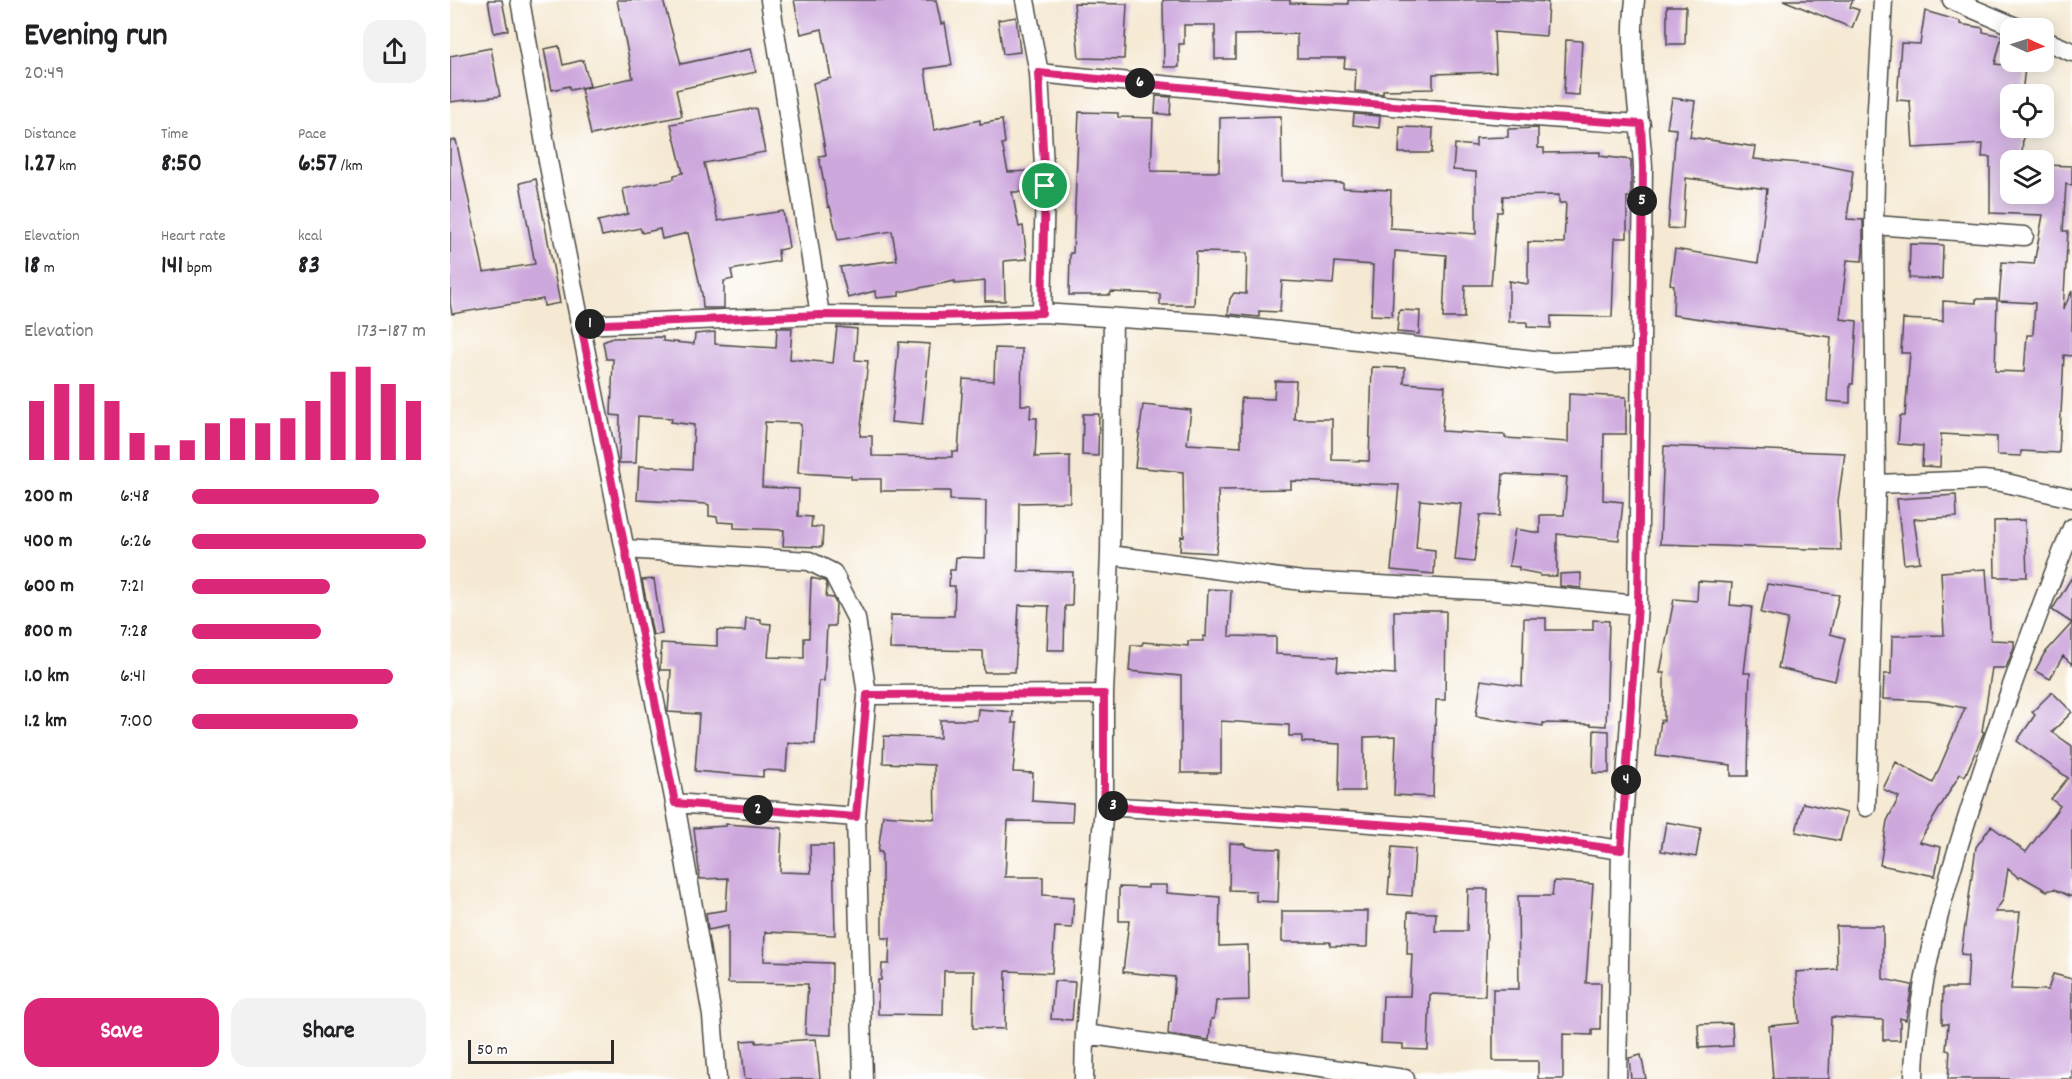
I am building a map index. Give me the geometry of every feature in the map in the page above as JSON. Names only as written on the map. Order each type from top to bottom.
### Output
[{"type":"street","points":[[520,0],[548,161],[675,803],[712,1016],[717,1079]]},
{"type":"street","points":[[771,0],[820,315]]},
{"type":"street","points":[[1025,0],[1039,73],[1045,186],[1042,313]]},
{"type":"street","points":[[1617,1079],[1621,850],[1638,605],[1643,167],[1641,124],[1632,47],[1635,0]]},
{"type":"street","points":[[1866,807],[1876,484],[1874,225],[1876,126],[1883,0]]},
{"type":"street","points":[[1952,0],[2000,20]]},
{"type":"street","points":[[2054,45],[2072,52]]},
{"type":"street","points":[[1039,73],[1446,111],[1641,124]]},
{"type":"street","points":[[1874,225],[2025,236]]},
{"type":"street","points":[[581,325],[820,315],[935,316],[1042,313],[1215,324],[1551,362],[1640,358]]},
{"type":"street","points":[[1084,1079],[1085,1034],[1104,806],[1104,694],[1110,555],[1113,318]]},
{"type":"street","points":[[1876,484],[1993,481],[2072,498]]},
{"type":"street","points":[[1914,1079],[1914,1047],[1920,1003],[1945,886],[1992,740],[2072,528]]},
{"type":"street","points":[[625,549],[809,561],[833,573],[856,618],[867,695],[856,817],[863,1079]]},
{"type":"street","points":[[1110,555],[1302,581],[1494,591],[1638,605]]},
{"type":"street","points":[[867,695],[1104,694]]},
{"type":"street","points":[[675,803],[856,817]]},
{"type":"street","points":[[1104,806],[1438,830],[1560,841],[1621,850]]},
{"type":"street","points":[[1085,1034],[1405,1079]]},
{"type":"building","points":[[488,0],[502,0],[508,30],[494,33]]},
{"type":"building","points":[[617,0],[663,0],[681,64],[751,49],[756,72],[676,90],[682,116],[591,135],[581,89],[633,78]]},
{"type":"building","points":[[794,0],[936,0],[941,24],[945,23],[952,65],[925,69],[934,130],[980,120],[980,124],[1002,120],[1005,143],[1002,144],[1008,172],[1029,171],[1030,192],[1012,192],[1019,227],[1023,226],[1027,259],[1004,261],[1005,301],[985,301],[985,281],[955,284],[955,281],[899,292],[899,296],[876,298],[875,291],[848,298],[840,267],[897,260],[892,231],[838,240],[830,206],[828,207],[819,156],[826,155],[813,83],[831,78],[822,29],[801,34]]},
{"type":"building","points":[[1163,0],[1290,0],[1290,3],[1348,4],[1348,0],[1548,2],[1546,36],[1494,32],[1496,72],[1433,74],[1433,89],[1383,90],[1383,94],[1355,91],[1356,69],[1344,68],[1345,58],[1297,58],[1297,34],[1235,35],[1235,59],[1215,59],[1215,25],[1184,25],[1184,44],[1179,44],[1179,67],[1164,67]]},
{"type":"building","points":[[1783,0],[1853,0],[1850,7],[1859,10],[1852,28]]},
{"type":"building","points":[[1074,3],[1127,4],[1124,59],[1079,58]]},
{"type":"building","points":[[1667,6],[1686,6],[1685,44],[1667,44]]},
{"type":"building","points":[[1925,11],[1960,21],[1960,24],[1983,28],[1983,32],[2000,36],[1995,64],[2000,64],[2000,72],[2024,72],[2023,84],[2000,84],[2000,138],[2023,138],[2022,150],[2000,150],[2000,204],[2054,204],[2054,165],[2072,166],[2072,186],[2066,184],[2063,231],[2068,231],[2063,310],[2072,291],[2072,356],[2064,355],[2059,453],[2021,451],[2021,456],[1997,455],[1997,437],[1941,434],[1940,467],[1922,466],[1923,446],[1898,444],[1900,416],[1905,416],[1910,353],[1901,353],[1903,319],[1943,321],[1943,301],[1976,303],[1976,299],[1997,299],[1995,371],[2024,372],[2027,335],[2033,335],[2035,303],[1999,301],[2002,262],[2034,264],[2043,215],[1990,213],[1990,157],[1982,157],[1983,144],[1913,148],[1910,101],[1897,100],[1901,43],[1920,44]]},
{"type":"building","points":[[1016,17],[1020,52],[1003,54],[998,20]]},
{"type":"building","points":[[1566,40],[1582,41],[1579,95],[1564,94]]},
{"type":"building","points":[[559,46],[563,65],[583,60],[590,86],[570,90],[569,86],[552,90],[544,49]]},
{"type":"building","points":[[491,48],[500,96],[450,102],[450,56]]},
{"type":"building","points":[[1156,96],[1171,97],[1170,115],[1155,113]]},
{"type":"building","points":[[1672,98],[1695,101],[1690,137],[1756,147],[1754,159],[1822,165],[1853,171],[1847,219],[1863,220],[1863,251],[1862,261],[1847,260],[1840,319],[1857,321],[1850,403],[1827,401],[1831,337],[1673,315],[1674,285],[1670,284],[1675,249],[1758,263],[1767,189],[1686,178],[1683,229],[1668,228],[1676,129],[1667,128]]},
{"type":"building","points":[[756,108],[765,152],[704,163],[718,221],[783,211],[789,248],[778,250],[779,261],[731,270],[733,279],[724,281],[724,308],[703,308],[688,233],[662,239],[660,229],[642,233],[640,228],[602,236],[598,221],[628,214],[623,189],[674,179],[674,175],[683,173],[671,124]]},
{"type":"building","points":[[1079,112],[1118,113],[1118,117],[1153,118],[1151,171],[1219,172],[1220,118],[1281,116],[1282,181],[1343,183],[1343,188],[1391,190],[1390,228],[1476,234],[1476,172],[1453,170],[1455,144],[1476,146],[1476,138],[1508,137],[1508,129],[1538,128],[1538,148],[1544,148],[1544,153],[1600,152],[1600,156],[1631,160],[1631,197],[1627,197],[1627,238],[1615,238],[1612,317],[1551,316],[1551,328],[1527,327],[1527,322],[1509,322],[1509,281],[1528,284],[1528,242],[1564,243],[1566,203],[1559,203],[1559,195],[1503,196],[1502,212],[1497,212],[1491,285],[1465,285],[1464,318],[1443,318],[1446,255],[1395,251],[1392,316],[1371,315],[1373,265],[1335,262],[1333,284],[1282,281],[1280,312],[1259,311],[1259,317],[1228,314],[1230,299],[1234,293],[1246,294],[1247,253],[1196,252],[1194,305],[1160,305],[1160,294],[1111,292],[1110,295],[1069,295]]},
{"type":"building","points":[[1354,114],[1380,116],[1379,128],[1353,125]]},
{"type":"building","points":[[1400,127],[1433,128],[1432,153],[1399,153]]},
{"type":"building","points":[[456,140],[484,272],[535,264],[520,183],[536,179],[560,303],[544,306],[543,299],[452,314],[450,302],[450,141]]},
{"type":"building","points":[[1910,244],[1943,245],[1942,279],[1909,278]]},
{"type":"building","points":[[1399,310],[1420,311],[1419,334],[1397,332]]},
{"type":"building","points":[[837,327],[857,329],[855,360],[868,361],[860,436],[872,436],[872,456],[952,457],[952,451],[958,452],[963,379],[994,381],[995,348],[1022,349],[1021,405],[1031,405],[1030,418],[1037,418],[1035,457],[1070,456],[1070,502],[1019,503],[1018,571],[1073,572],[1072,606],[1065,606],[1064,650],[1047,650],[1049,606],[1019,605],[1015,672],[984,672],[983,651],[890,649],[891,615],[954,616],[955,586],[949,586],[950,570],[955,570],[956,557],[985,558],[986,501],[950,500],[950,491],[881,491],[881,479],[851,479],[851,476],[798,473],[801,425],[798,423],[765,422],[762,487],[799,489],[798,516],[812,517],[811,527],[823,527],[822,547],[783,546],[784,530],[734,528],[734,523],[718,522],[717,517],[709,516],[709,505],[707,504],[637,500],[639,466],[692,469],[694,425],[671,422],[672,418],[638,416],[636,463],[619,463],[620,416],[611,415],[613,359],[606,359],[603,342],[612,338],[663,337],[663,341],[694,344],[695,334],[715,332],[715,344],[776,348],[777,328],[792,328],[790,359],[833,363]]},
{"type":"building","points":[[899,342],[930,344],[922,425],[891,422]]},
{"type":"building","points":[[1372,367],[1405,368],[1404,383],[1445,386],[1442,431],[1568,442],[1569,394],[1626,397],[1626,434],[1604,434],[1603,500],[1623,502],[1619,540],[1557,534],[1557,576],[1540,576],[1540,574],[1519,570],[1519,567],[1509,566],[1515,529],[1540,533],[1540,515],[1564,515],[1567,477],[1503,474],[1500,516],[1480,515],[1474,562],[1455,560],[1461,504],[1420,500],[1416,548],[1435,550],[1434,574],[1391,570],[1399,485],[1291,481],[1291,489],[1218,490],[1219,532],[1216,553],[1180,551],[1181,536],[1184,537],[1183,472],[1135,467],[1143,405],[1191,410],[1187,444],[1241,447],[1241,398],[1274,399],[1275,381],[1296,381],[1294,419],[1332,419],[1332,460],[1369,461]]},
{"type":"building","points":[[1083,414],[1099,414],[1098,456],[1082,455]]},
{"type":"building","points":[[1664,446],[1845,453],[1838,501],[1841,550],[1660,544]]},
{"type":"building","points":[[1956,495],[1957,517],[1914,519],[1920,562],[1904,564],[1897,499]]},
{"type":"building","points":[[2025,520],[2027,577],[1995,577],[1994,521]]},
{"type":"building","points":[[1986,569],[1991,640],[2014,641],[2014,647],[2006,668],[1992,668],[1982,731],[1984,732],[1965,776],[1960,774],[1919,842],[1941,847],[1935,876],[1880,865],[1887,821],[1899,797],[1883,789],[1896,762],[1933,783],[1965,708],[1928,701],[1883,699],[1884,674],[1891,674],[1892,636],[1944,635],[1941,572]]},
{"type":"building","points":[[1581,573],[1581,588],[1560,586],[1560,574]]},
{"type":"building","points":[[2072,577],[2072,623],[2052,610]]},
{"type":"building","points":[[811,578],[825,581],[826,597],[833,598],[836,603],[835,626],[827,626],[824,681],[819,681],[815,744],[788,743],[786,771],[763,770],[763,777],[695,771],[699,714],[668,712],[671,670],[660,670],[661,643],[717,646],[717,630],[745,631],[746,618],[761,619],[761,623],[771,624],[768,657],[804,658],[804,638],[809,638]]},
{"type":"building","points":[[654,579],[662,634],[653,635],[642,580]]},
{"type":"building","points":[[1698,581],[1732,583],[1730,605],[1752,607],[1744,673],[1750,673],[1748,776],[1731,776],[1731,765],[1656,756],[1661,720],[1664,721],[1664,673],[1660,673],[1674,599],[1697,601]]},
{"type":"building","points":[[1767,584],[1839,595],[1830,634],[1845,638],[1835,681],[1778,668],[1788,619],[1761,613]]},
{"type":"building","points":[[1208,589],[1231,590],[1229,636],[1276,637],[1276,654],[1338,657],[1337,671],[1395,674],[1394,611],[1446,611],[1445,700],[1436,700],[1433,797],[1394,795],[1396,736],[1364,737],[1364,791],[1339,791],[1340,744],[1302,742],[1302,736],[1289,736],[1289,725],[1221,721],[1221,773],[1181,773],[1181,676],[1129,671],[1131,645],[1142,645],[1143,642],[1188,646],[1188,641],[1203,641],[1203,636],[1206,637]]},
{"type":"building","points":[[1524,618],[1546,618],[1546,630],[1593,630],[1593,620],[1609,621],[1606,726],[1543,723],[1543,726],[1476,716],[1481,680],[1522,686]]},
{"type":"building","points":[[2072,623],[2072,664],[2063,656],[2050,679],[2035,671],[2044,654]]},
{"type":"building","points":[[2052,692],[2072,712],[2052,732],[2072,746],[2072,897],[2054,889],[2047,891],[2021,876],[2019,878],[2008,869],[2003,900],[1995,912],[2020,912],[2011,989],[2048,990],[2053,974],[2072,979],[2072,1079],[1948,1079],[1950,1051],[1946,1050],[1948,1024],[1942,1024],[1943,988],[1967,988],[1969,955],[1961,954],[1976,847],[1991,826],[2026,852],[2060,806],[2051,799],[2068,778],[2017,741],[2035,715],[2032,712]]},
{"type":"building","points":[[978,709],[1013,712],[1012,723],[1017,723],[1013,772],[1033,773],[1032,801],[1073,804],[1072,822],[1008,821],[1005,877],[1043,877],[1043,895],[1074,897],[1072,928],[1055,927],[1052,973],[1006,971],[1005,1029],[973,1028],[974,971],[944,971],[943,1015],[878,1014],[878,980],[881,980],[882,964],[889,964],[890,938],[882,938],[882,852],[878,852],[883,815],[935,819],[934,765],[883,763],[884,736],[940,738],[940,720],[977,720]]},
{"type":"building","points":[[1594,730],[1609,731],[1609,773],[1593,773]]},
{"type":"building","points":[[1803,803],[1847,813],[1840,841],[1796,832]]},
{"type":"building","points":[[1666,822],[1701,828],[1696,857],[1661,851]]},
{"type":"building","points":[[726,824],[782,828],[780,872],[811,873],[810,845],[833,845],[835,935],[765,932],[764,961],[832,963],[831,1035],[805,1034],[808,984],[728,983],[728,926],[708,930],[706,913],[726,910],[728,878],[700,879],[694,828],[726,826]]},
{"type":"building","points":[[1230,843],[1245,844],[1253,848],[1280,849],[1278,902],[1256,901],[1256,891],[1229,890]]},
{"type":"building","points":[[1392,847],[1415,849],[1412,896],[1388,894]]},
{"type":"building","points":[[1554,881],[1593,884],[1586,983],[1601,983],[1600,1029],[1592,1029],[1592,1035],[1563,1034],[1563,1079],[1538,1079],[1538,1061],[1493,1061],[1493,989],[1519,989],[1518,896],[1552,896]]},
{"type":"building","points":[[1148,885],[1167,885],[1167,893],[1220,897],[1219,946],[1248,945],[1249,1000],[1216,1001],[1209,1040],[1168,1034],[1175,977],[1123,972],[1129,921],[1119,921],[1119,887],[1148,888]]},
{"type":"building","points":[[1468,889],[1488,889],[1485,996],[1430,994],[1428,1050],[1403,1049],[1403,1044],[1381,1043],[1383,996],[1410,996],[1412,954],[1407,954],[1408,912],[1436,913],[1435,931],[1467,931]]},
{"type":"building","points":[[1282,911],[1368,911],[1367,947],[1330,946],[1330,942],[1282,942]]},
{"type":"building","points":[[1836,926],[1883,926],[1883,979],[1912,985],[1906,1020],[1900,1018],[1900,1040],[1883,1040],[1883,1020],[1831,1017],[1829,1079],[1773,1079],[1769,1026],[1799,1023],[1796,972],[1837,969]]},
{"type":"building","points":[[1054,981],[1075,982],[1072,1020],[1051,1019]]},
{"type":"building","points":[[1732,1023],[1733,1046],[1699,1048],[1698,1024]]},
{"type":"building","points":[[816,1039],[820,1079],[745,1079],[741,1041],[756,1040],[756,1043]]},
{"type":"building","points":[[1641,1055],[1646,1079],[1631,1079],[1629,1058]]},
{"type":"route","points":[[1039,73],[1469,113],[1641,124],[1643,167],[1638,605],[1621,850],[1560,841],[1415,828],[1104,806],[1104,694],[867,695],[856,817],[675,803],[581,325],[820,315],[935,316],[1042,313],[1045,186],[1039,73]]}]
